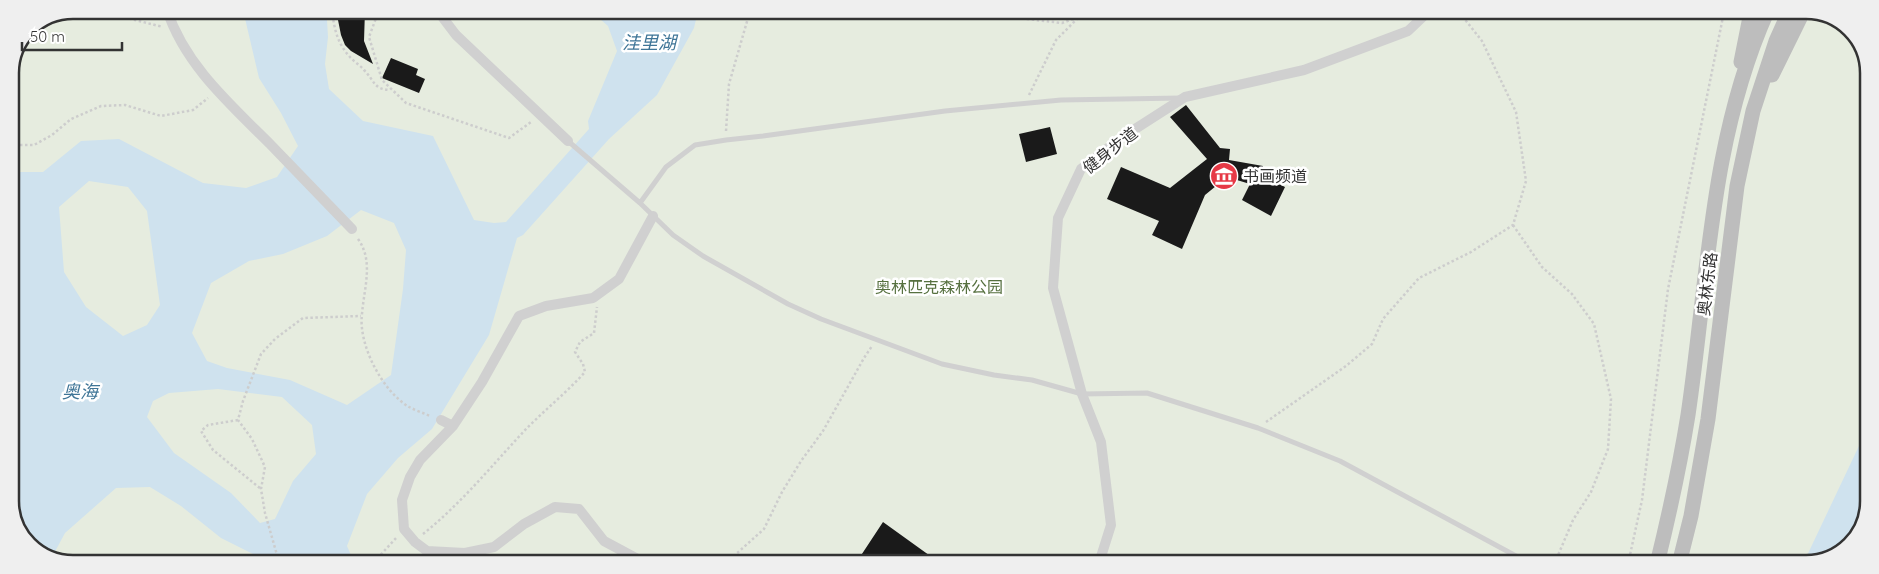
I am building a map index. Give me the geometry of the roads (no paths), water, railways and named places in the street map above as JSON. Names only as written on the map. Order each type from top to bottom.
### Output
[{"type":"main road","points":[[1734,108],[1750,19]]},
{"type":"main road","name":"奥林东路","points":[[1659,555],[1670,512],[1688,416],[1717,180],[1734,108],[1764,19]]},
{"type":"main road","name":"奥林东路","points":[[1681,555],[1691,516],[1708,420],[1737,186],[1753,111],[1785,19]]},
{"type":"main road","points":[[1753,111],[1800,19]]},
{"type":"street","points":[[170,19],[185,50],[217,90],[352,229]]},
{"type":"street","points":[[444,19],[456,35],[568,141]]},
{"type":"street","name":"健身步道","points":[[1102,555],[1111,525],[1101,442],[1082,394],[1053,288],[1058,218],[1081,168],[1121,138],[1185,97],[1304,70],[1408,31],[1421,19]]},
{"type":"street","points":[[631,555],[604,541],[579,509],[555,507],[524,524],[494,547],[465,553],[427,551],[414,541],[404,529],[402,500],[410,478],[420,460],[452,426],[482,382],[520,316],[546,306],[593,298],[619,279],[653,216]]},
{"type":"street","points":[[441,420],[452,426]]},
{"type":"lane","points":[[640,204],[666,167],[695,146],[726,140],[945,111],[1061,100],[1185,97]]},
{"type":"lane","points":[[568,141],[640,204],[673,236],[788,304],[820,319],[942,364],[994,375],[1032,380],[1082,394],[1147,393],[1258,428],[1340,461],[1514,555]]},
{"type":"water","name":"奥海","points":[[245,19],[326,19],[328,37],[325,64],[329,89],[363,121],[433,136],[474,220],[494,223],[506,222],[589,129],[588,121],[617,51],[608,26],[600,19],[696,19],[694,28],[657,95],[609,139],[523,235],[517,238],[489,335],[432,429],[398,458],[367,494],[347,546],[351,555],[255,555],[221,538],[181,506],[150,487],[116,488],[65,533],[55,552],[49,550],[37,542],[28,531],[23,522],[19,505],[19,172],[43,172],[81,141],[119,139],[203,183],[246,188],[277,177],[298,146],[281,113],[259,78]],"holes":[[[89,181],[128,187],[147,211],[160,305],[147,325],[123,336],[86,307],[64,272],[59,207]],[[361,210],[394,223],[406,250],[403,289],[391,375],[347,405],[290,380],[227,368],[207,361],[192,333],[211,283],[249,261],[283,254],[327,236]],[[218,389],[282,397],[312,425],[316,454],[293,481],[275,519],[260,523],[231,493],[174,453],[147,417],[153,401],[169,393]]]},
{"type":"water","points":[[1860,444],[1860,509],[1856,522],[1845,540],[1824,552],[1807,555]]},
{"type":"place","name":"书画频道","points":[[1224,176]]},
{"type":"water label","name":"洼里湖","points":[[649,43]]},
{"type":"park label","name":"奥林匹克森林公园","points":[[939,287]]}]
